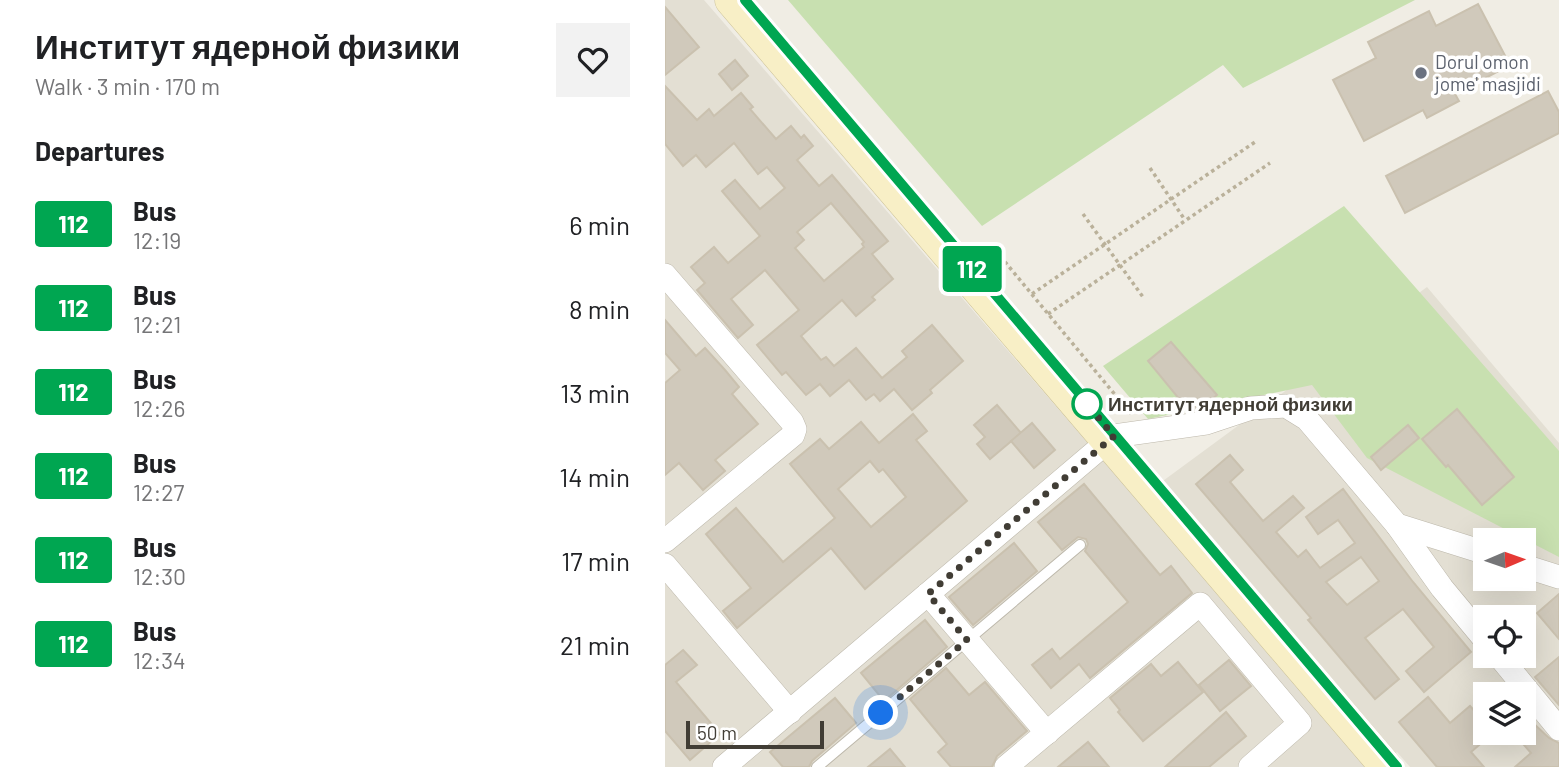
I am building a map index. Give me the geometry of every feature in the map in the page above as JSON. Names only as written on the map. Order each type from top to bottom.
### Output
[{"type":"main road","points":[[731,0],[1280,636],[1397,767]]},
{"type":"main road","points":[[745,0],[1111,439]]},
{"type":"main road","points":[[1280,636],[1386,767]]},
{"type":"street","points":[[665,275],[792,422],[795,429],[793,435],[665,541]]},
{"type":"street","points":[[736,763],[790,712],[1111,439],[1206,423],[1251,408],[1286,406],[1307,419],[1397,525],[1442,588],[1473,625]]},
{"type":"street","points":[[1397,525],[1473,549]]},
{"type":"street","points":[[665,565],[790,712]]},
{"type":"street","points":[[1537,570],[1559,577]]},
{"type":"street","points":[[928,594],[1047,733]]},
{"type":"street","points":[[1006,767],[1200,604],[1300,723],[1250,767]]},
{"type":"street","points":[[1249,661],[1280,636]]},
{"type":"street","points":[[1509,668],[1559,729]]},
{"type":"lane","points":[[817,767],[1080,545]]},
{"type":"path","points":[[1032,294],[1255,142]]},
{"type":"path","points":[[1048,314],[1270,163]]},
{"type":"path","points":[[1150,168],[1185,220]]},
{"type":"path","points":[[1083,214],[1143,297]]},
{"type":"path","points":[[996,251],[1146,431]]},
{"type":"shaded area","points":[[665,0],[704,0],[1137,500],[1427,287],[1559,443],[1559,767],[1410,767],[1397,752],[1381,767],[665,767]]},
{"type":"green space","points":[[788,0],[1415,0],[1243,88],[1223,65],[982,226]]},
{"type":"green space","points":[[1344,206],[1559,451],[1559,557],[1537,546],[1537,528],[1503,528],[1367,458],[1312,385],[1148,419],[1103,366]]},
{"type":"building","name":"Dorul omon jome' masjidi","points":[[1478,4],[1510,65],[1455,94],[1459,101],[1427,118],[1423,110],[1364,141],[1333,80],[1376,58],[1368,42],[1429,11],[1436,26]]},
{"type":"building","points":[[665,7],[699,47],[665,75]]},
{"type":"building","points":[[735,60],[748,76],[732,90],[719,74]]},
{"type":"building","points":[[665,86],[697,120],[709,109],[714,116],[741,93],[753,107],[750,109],[776,139],[791,126],[801,138],[804,135],[813,146],[797,160],[819,186],[832,175],[888,241],[872,254],[893,279],[872,297],[875,300],[856,316],[842,300],[801,336],[821,360],[826,357],[834,366],[856,348],[882,378],[907,357],[902,351],[932,325],[963,361],[912,410],[894,389],[880,401],[874,394],[866,400],[849,380],[830,396],[820,384],[806,395],[786,372],[782,375],[757,345],[799,310],[765,270],[731,299],[753,325],[738,338],[697,290],[705,283],[691,267],[714,247],[728,263],[760,236],[722,191],[735,180],[760,209],[785,188],[767,167],[758,174],[734,143],[706,167],[696,155],[683,166],[665,144]],"holes":[[[831,203],[864,242],[864,247],[824,281],[795,248],[804,240],[797,232]]]},
{"type":"building","points":[[1548,91],[1559,112],[1559,133],[1405,213],[1386,176]]},
{"type":"building","points":[[665,320],[696,356],[705,348],[725,370],[739,387],[732,394],[758,424],[715,460],[725,471],[703,490],[679,463],[665,475],[665,383],[680,370],[665,353]]},
{"type":"building","points":[[1171,342],[1217,395],[1199,410],[1189,411],[1148,361]]},
{"type":"building","points":[[997,405],[1021,433],[990,459],[977,444],[985,437],[974,425]]},
{"type":"building","points":[[1457,409],[1514,477],[1482,505],[1422,439]]},
{"type":"building","points":[[913,414],[927,431],[916,440],[967,501],[865,589],[831,548],[737,628],[723,611],[751,588],[706,534],[736,508],[783,562],[835,518],[790,464],[820,439],[829,449],[861,422],[879,443]],"holes":[[[870,461],[879,472],[883,469],[906,497],[871,527],[838,489]]]},
{"type":"building","points":[[1032,423],[1055,450],[1034,468],[1011,441]]},
{"type":"building","points":[[1408,425],[1419,438],[1381,470],[1371,457]]},
{"type":"building","points":[[1230,455],[1243,470],[1230,482],[1263,521],[1293,496],[1304,508],[1276,532],[1298,557],[1306,550],[1320,568],[1355,543],[1338,520],[1318,534],[1306,517],[1343,489],[1413,582],[1471,652],[1424,692],[1406,671],[1434,647],[1403,609],[1365,638],[1399,679],[1375,699],[1308,620],[1311,618],[1196,484]],"holes":[[[1361,557],[1379,581],[1347,605],[1326,582]]]},
{"type":"building","points":[[1084,484],[1160,575],[1171,566],[1192,593],[1090,678],[1079,664],[1051,688],[1032,665],[1052,649],[1060,659],[1128,602],[1085,551],[1088,544],[1086,539],[1078,537],[1062,550],[1038,522]]},
{"type":"building","points":[[1014,543],[1037,571],[973,625],[949,597]]},
{"type":"building","points":[[1559,594],[1559,639],[1537,613]]},
{"type":"building","points":[[925,620],[947,647],[884,701],[861,673]]},
{"type":"building","points":[[683,650],[697,665],[676,682],[720,734],[690,760],[665,731],[665,665]]},
{"type":"building","points":[[1559,657],[1559,705],[1535,677]]},
{"type":"building","points":[[1229,660],[1251,686],[1220,711],[1199,685]]},
{"type":"building","points":[[1178,662],[1203,692],[1143,741],[1118,712],[1120,710],[1110,698],[1151,664],[1161,676]]},
{"type":"building","points":[[946,668],[969,695],[985,682],[1027,731],[997,756],[992,767],[951,767],[938,752],[947,744],[910,699]]},
{"type":"building","points":[[1428,697],[1450,723],[1470,706],[1473,709],[1473,745],[1479,745],[1471,752],[1484,767],[1437,767],[1399,722]]},
{"type":"building","points":[[835,698],[856,723],[812,761],[809,767],[783,767],[770,752]]},
{"type":"building","points":[[1226,712],[1246,736],[1209,767],[1165,767]]},
{"type":"building","points":[[1536,726],[1559,743],[1559,767],[1515,767],[1531,753],[1524,745],[1536,745]]},
{"type":"building","points":[[1088,742],[1109,767],[1058,767]]},
{"type":"building","points":[[890,749],[905,767],[868,767]]},
{"type":"bus line","name":"112","points":[[745,0],[1397,767]]},
{"type":"place","name":"Dorul omon jome' masjidi","points":[[1421,73]]},
{"type":"place","name":"Институт ядерной физики","points":[[1087,404]]},
{"type":"route","points":[[881,713],[967,640],[928,594],[1114,436],[1085,402],[1087,404]]}]
